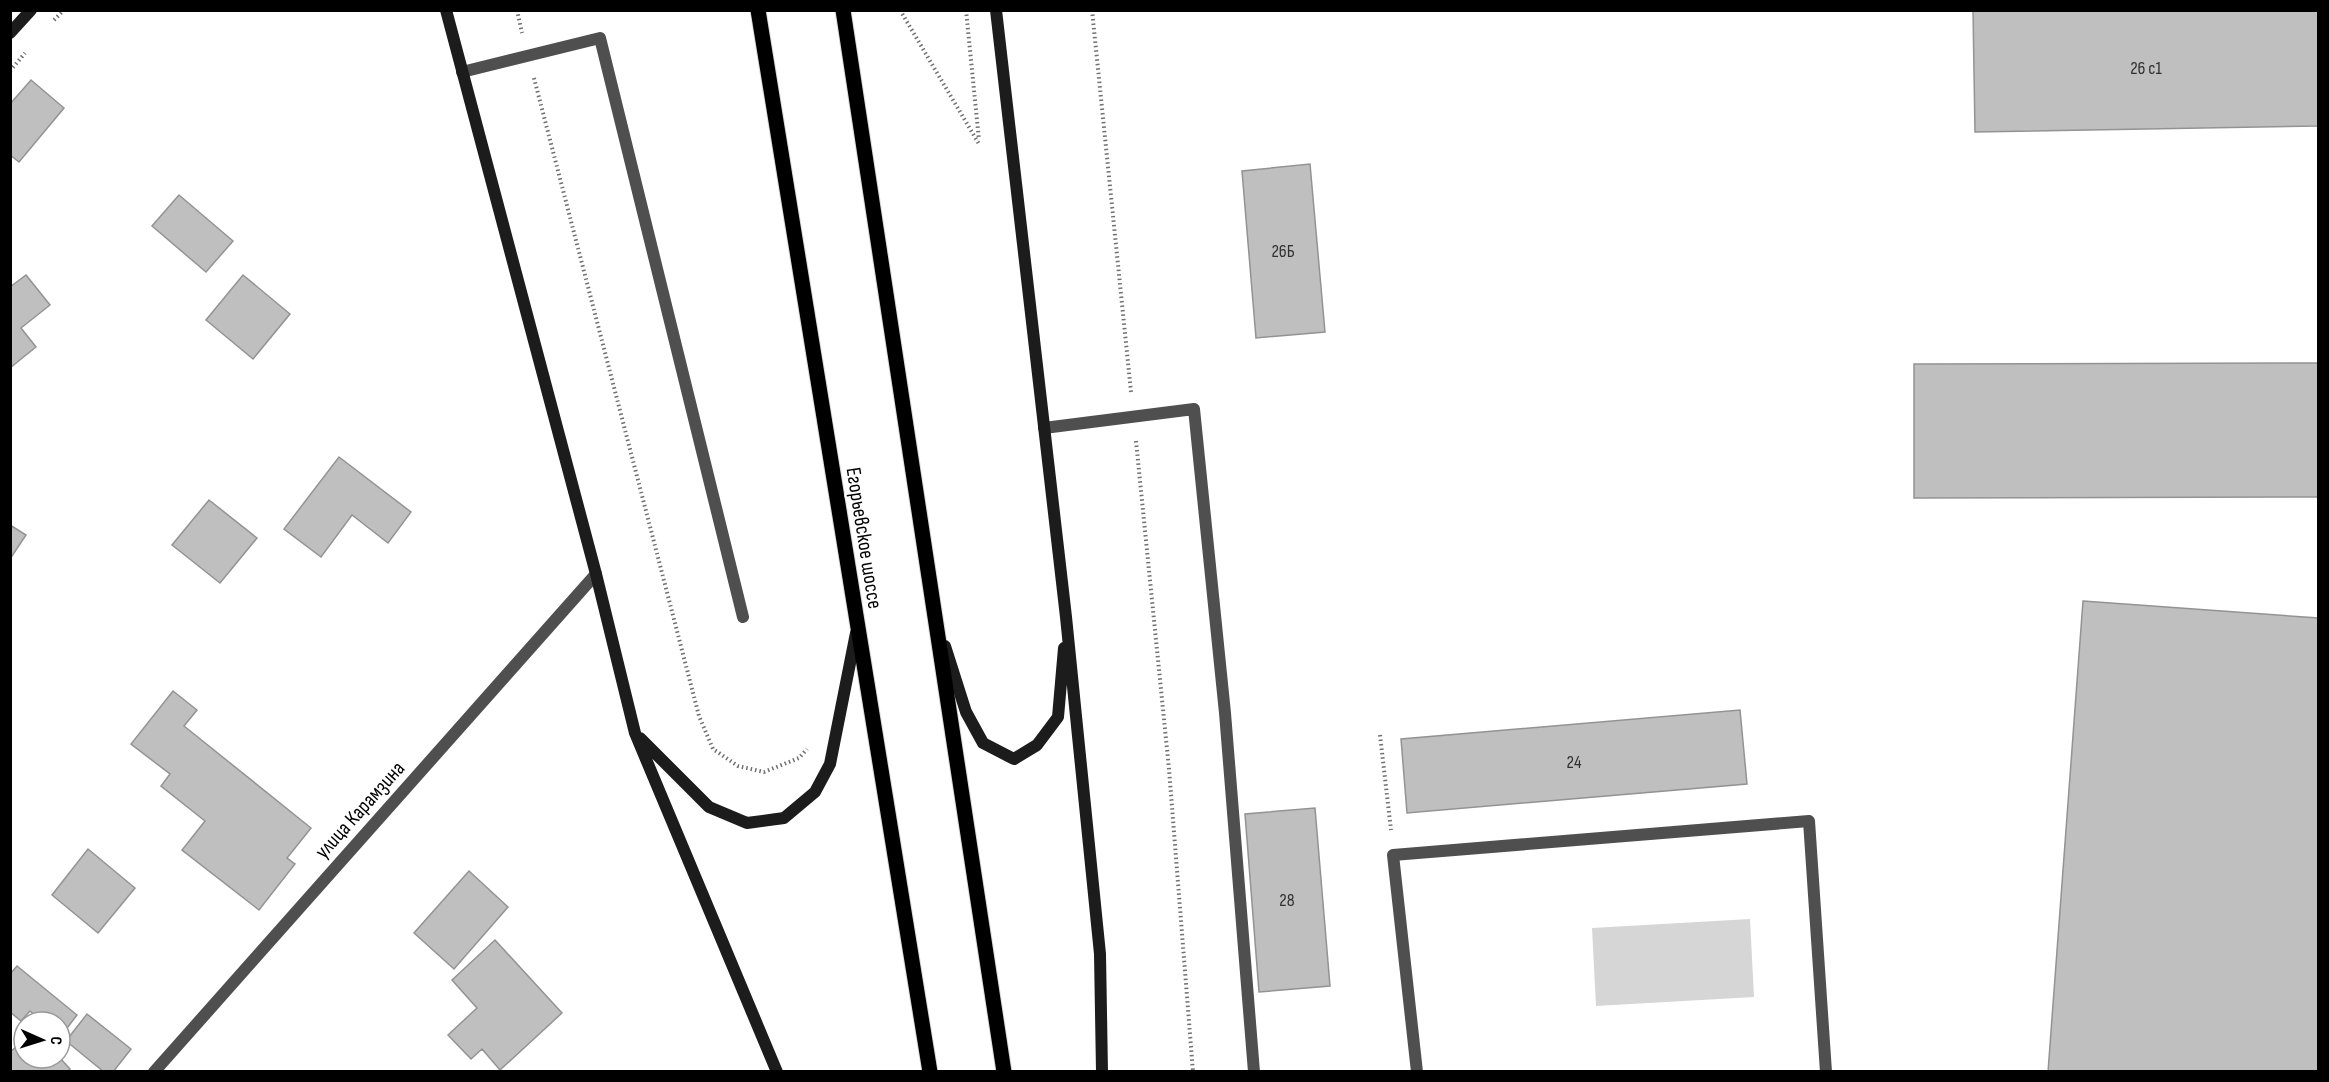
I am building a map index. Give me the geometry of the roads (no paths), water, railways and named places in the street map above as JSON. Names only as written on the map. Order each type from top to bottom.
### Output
[{"type":"main road","name":"Егорьевское шоссе","points":[[758,10],[930,1071]]},
{"type":"main road","points":[[843,10],[1004,1071]]},
{"type":"street","points":[[10,33],[31,10]]},
{"type":"street","points":[[446,10],[596,574],[635,733],[777,1071]]},
{"type":"street","points":[[996,10],[1066,617],[1100,954],[1102,1071]]},
{"type":"street","points":[[462,72],[600,38],[743,617]]},
{"type":"street","points":[[1044,428],[1194,409],[1225,714],[1254,1071]]},
{"type":"street","name":"улица Карамзина","points":[[154,1071],[596,574]]},
{"type":"street","points":[[938,625],[966,712],[983,743],[1014,759],[1037,745],[1058,717],[1066,617]]},
{"type":"street","points":[[635,733],[709,807],[747,823],[784,818],[815,792],[830,764],[858,627]]},
{"type":"street","points":[[1417,1071],[1393,855],[1809,821],[1826,1071]]}]
